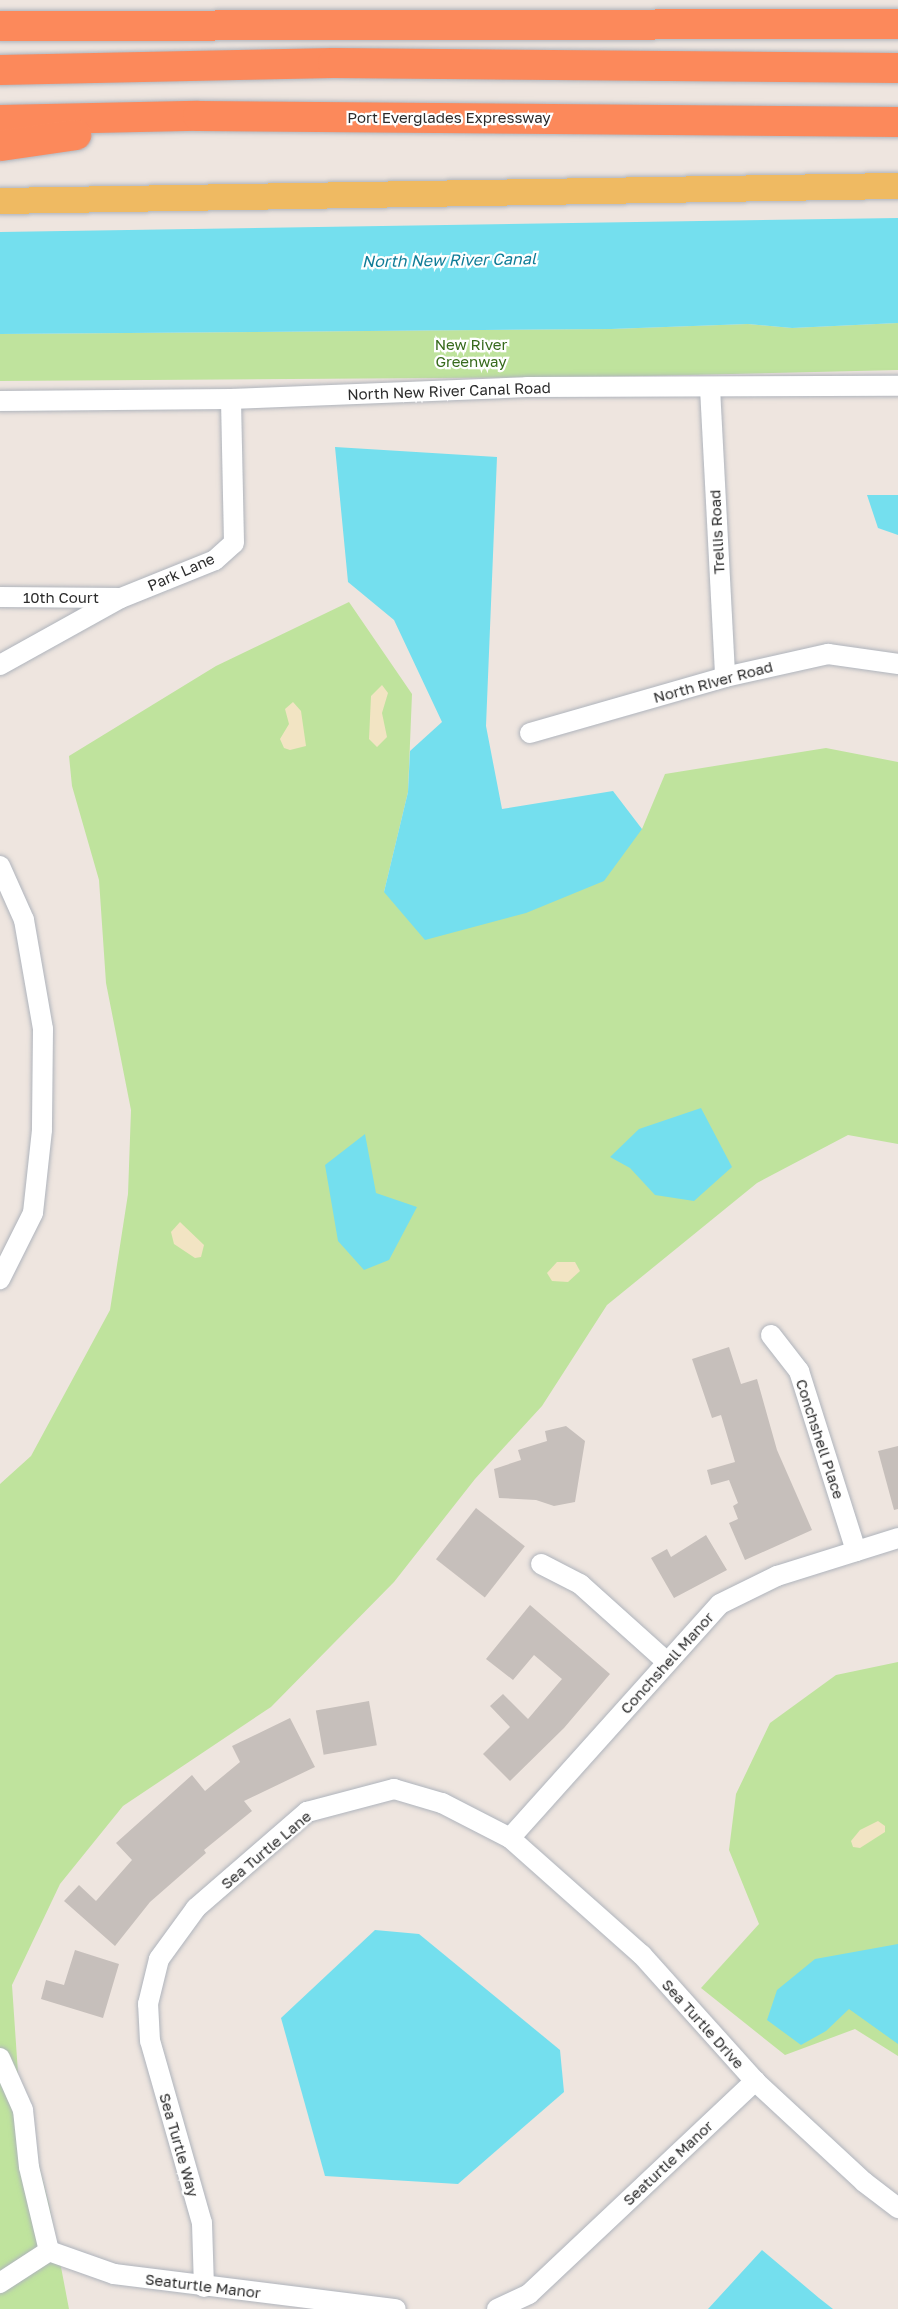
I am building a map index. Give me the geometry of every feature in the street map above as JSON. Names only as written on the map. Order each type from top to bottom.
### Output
[{"type":"highway","points":[[0,26],[898,24]]},
{"type":"highway","points":[[0,70],[333,63],[898,68]]},
{"type":"highway","points":[[0,146],[198,117]]},
{"type":"highway","name":"Port Everglades Expressway","points":[[0,120],[198,117],[898,122]]},
{"type":"main road","points":[[0,201],[898,186]]},
{"type":"street","name":"North New River Canal Road","points":[[0,401],[231,399],[527,387],[898,386]]},
{"type":"street","name":"Trellis Road","points":[[710,388],[724,677]]},
{"type":"street","name":"Park Lane","points":[[0,666],[121,598],[215,560],[234,543],[231,399]]},
{"type":"street","name":"10th Court","points":[[0,597],[121,598]]},
{"type":"street","name":"North River Road","points":[[530,733],[724,677],[828,654],[898,664]]},
{"type":"street","points":[[0,866],[24,920],[43,1040],[42,1130],[33,1213],[0,1279]]},
{"type":"street","name":"Conchshell Place","points":[[771,1335],[798,1371],[856,1551]]},
{"type":"street","name":"Conchshell Manor","points":[[510,1838],[720,1604],[777,1576],[898,1538]]},
{"type":"street","points":[[541,1564],[580,1584],[667,1662]]},
{"type":"street","name":"Sea Turtle Lane","points":[[148,2004],[159,1959],[196,1908],[307,1812],[394,1789],[442,1803],[510,1838]]},
{"type":"street","name":"Sea Turtle Drive","points":[[510,1838],[642,1955],[755,2081],[864,2182],[898,2208]]},
{"type":"street","name":"Sea Turtle Way","points":[[148,2004],[150,2041],[202,2223],[204,2287]]},
{"type":"street","points":[[0,2058],[23,2110],[29,2167],[49,2250],[0,2283]]},
{"type":"street","name":"Seaturtle Manor","points":[[497,2309],[529,2294],[755,2081]]},
{"type":"street","name":"Seaturtle Manor","points":[[49,2250],[114,2274],[204,2287],[396,2309]]},
{"type":"green space","name":"New River Greenway","points":[[898,323],[898,370],[601,377],[0,381],[0,334],[611,329],[748,324],[792,328]]},
{"type":"green space","points":[[349,602],[412,694],[408,792],[384,892],[642,829],[665,774],[826,748],[898,762],[898,1144],[848,1135],[757,1183],[607,1305],[542,1406],[475,1479],[394,1582],[271,1707],[123,1806],[60,1884],[12,1985],[19,2088],[49,2204],[69,2309],[0,2309],[0,1484],[31,1456],[110,1310],[128,1194],[131,1110],[106,983],[99,880],[72,786],[69,756],[216,666]]},
{"type":"green space","points":[[898,1662],[898,2056],[855,2029],[785,2055],[701,1988],[759,1924],[729,1850],[736,1794],[770,1723],[836,1675]]},
{"type":"sand","points":[[382,685],[388,693],[382,713],[387,737],[377,747],[369,739],[371,696]]},
{"type":"sand","points":[[293,702],[301,711],[306,746],[290,750],[284,748],[280,739],[289,724],[285,709]]},
{"type":"sand","points":[[180,1222],[204,1245],[201,1257],[195,1258],[174,1244],[171,1232]]},
{"type":"sand","points":[[557,1262],[575,1262],[580,1271],[568,1282],[552,1281],[547,1273]]},
{"type":"sand","points":[[878,1821],[885,1826],[885,1832],[860,1848],[853,1847],[851,1841],[860,1830]]},
{"type":"water","name":"North New River Canal","points":[[898,218],[898,323],[792,328],[748,324],[611,329],[0,334],[0,232]]},
{"type":"water","points":[[335,447],[497,457],[486,726],[502,809],[613,791],[642,829],[604,881],[526,913],[425,940],[384,892],[408,792],[410,751],[442,722],[394,620],[348,582]]},
{"type":"water","points":[[867,495],[898,495],[898,535],[878,528]]},
{"type":"water","points":[[701,1108],[732,1167],[694,1201],[655,1195],[630,1168],[610,1157],[639,1129]]},
{"type":"water","points":[[365,1134],[376,1193],[417,1207],[389,1260],[364,1270],[338,1241],[325,1165]]},
{"type":"water","points":[[375,1930],[419,1934],[560,2050],[564,2092],[458,2184],[325,2176],[281,2018]]},
{"type":"water","points":[[898,1944],[898,2044],[849,2009],[826,2031],[801,2045],[767,2020],[777,1990],[815,1959]]},
{"type":"water","points":[[762,2250],[819,2298],[833,2309],[708,2309]]},
{"type":"building","points":[[729,1347],[741,1384],[757,1379],[777,1450],[812,1530],[745,1560],[729,1523],[738,1519],[733,1506],[738,1503],[729,1480],[711,1485],[707,1470],[735,1462],[721,1415],[712,1418],[692,1359]]},
{"type":"building","points":[[566,1426],[585,1441],[575,1502],[554,1506],[536,1500],[499,1498],[494,1469],[521,1460],[518,1450],[547,1441],[545,1431]]},
{"type":"building","points":[[898,1446],[898,1509],[894,1510],[878,1451]]},
{"type":"building","points":[[476,1508],[525,1546],[485,1597],[436,1559]]},
{"type":"building","points":[[706,1535],[727,1570],[674,1598],[651,1558],[667,1549],[671,1557]]},
{"type":"building","points":[[530,1605],[610,1674],[564,1728],[510,1781],[483,1754],[510,1727],[490,1706],[503,1694],[528,1719],[562,1679],[534,1655],[513,1680],[486,1659]]},
{"type":"building","points":[[369,1701],[377,1745],[324,1755],[316,1710]]},
{"type":"building","points":[[290,1718],[315,1767],[244,1801],[252,1811],[204,1850],[206,1853],[150,1902],[115,1946],[64,1901],[79,1885],[96,1901],[132,1860],[116,1843],[192,1775],[205,1791],[240,1762],[232,1746]]},
{"type":"building","points":[[75,1950],[119,1964],[103,2018],[41,1999],[46,1980],[64,1985]]}]
